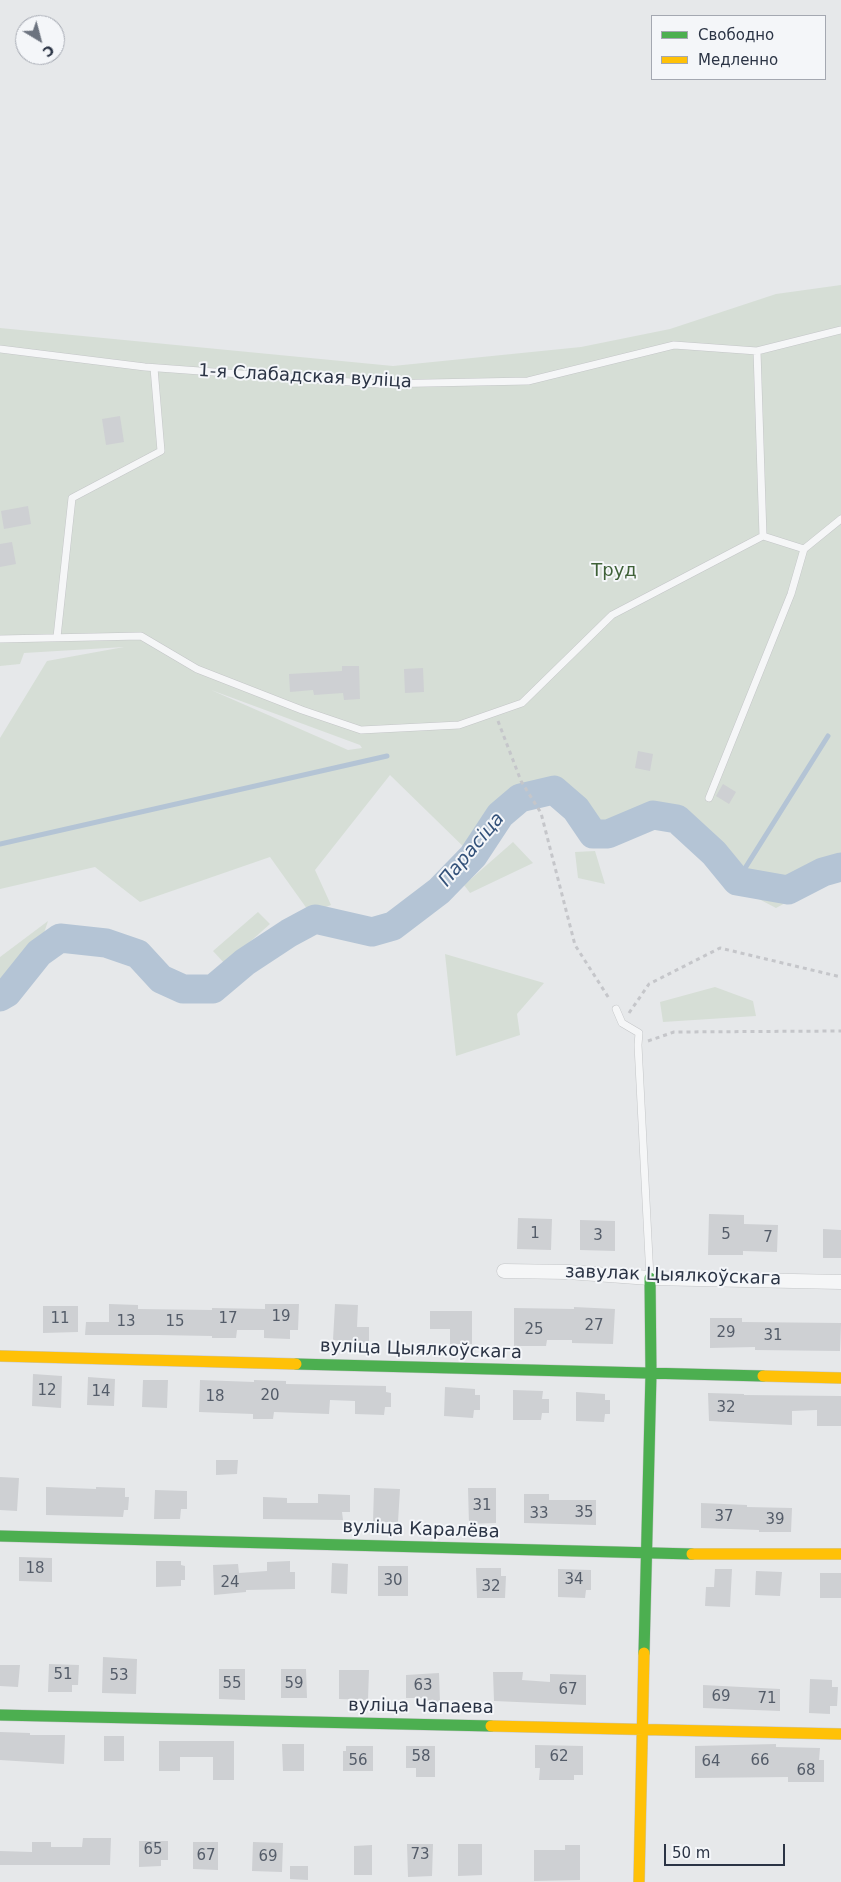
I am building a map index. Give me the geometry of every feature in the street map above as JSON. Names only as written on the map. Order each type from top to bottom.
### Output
[{"type":"street","name":"завулак Цыялкоўскага","points":[[504,1271],[568,1272],[650,1278],[841,1282]]},
{"type":"street","points":[[639,1882],[651,1374],[650,1278]]},
{"type":"street","name":"вуліца Цыялкоўскага","points":[[0,1356],[841,1378]]},
{"type":"street","name":"вуліца Каралёва","points":[[0,1536],[647,1554],[841,1554]]},
{"type":"street","name":"вуліца Чапаева","points":[[0,1715],[841,1734]]},
{"type":"lane","name":"1-я Слабадская вуліца","points":[[0,348],[154,368],[378,384],[528,381],[674,345],[757,351],[841,330]]},
{"type":"lane","points":[[757,351],[763,536]]},
{"type":"lane","points":[[57,637],[72,498],[162,451],[154,368]]},
{"type":"lane","points":[[708,798],[791,594],[804,549],[841,519]]},
{"type":"lane","points":[[0,639],[141,636],[197,669],[302,710],[361,730],[459,725],[522,702],[564,664],[612,615],[763,536],[804,549]]},
{"type":"lane","points":[[616,1009],[622,1023],[639,1034],[650,1278]]},
{"type":"path","points":[[495,712],[521,781],[541,814],[575,945],[616,1009]]},
{"type":"path","points":[[622,1023],[649,984],[720,948],[841,977]]},
{"type":"path","points":[[638,1045],[674,1032],[841,1031]]},
{"type":"green space","name":"Труд","points":[[841,285],[841,875],[776,908],[717,877],[697,837],[677,819],[653,815],[608,834],[593,834],[576,809],[553,790],[520,798],[500,815],[473,856],[390,775],[315,870],[331,905],[310,913],[270,857],[140,902],[95,867],[0,889],[0,738],[47,661],[124,647],[24,653],[20,664],[0,666],[0,328],[393,366],[581,347],[670,329],[776,294]],"holes":[[[211,690],[360,745],[362,748],[348,750]]]},
{"type":"green space","points":[[513,842],[533,863],[470,893],[464,885]]},
{"type":"green space","points":[[595,851],[605,884],[578,878],[575,852]]},
{"type":"green space","points":[[258,912],[270,924],[225,964],[213,951]]},
{"type":"green space","points":[[48,921],[43,936],[0,980],[0,957]]},
{"type":"green space","points":[[445,954],[544,983],[517,1014],[520,1035],[456,1056]]},
{"type":"green space","points":[[715,987],[753,1001],[756,1016],[663,1022],[660,1002]]},
{"type":"building","points":[[120,416],[124,442],[106,445],[102,419]]},
{"type":"building","points":[[28,506],[31,524],[4,529],[1,511]]},
{"type":"building","points":[[12,542],[16,564],[0,567],[0,544]]},
{"type":"building","points":[[342,666],[359,666],[360,699],[344,700],[343,693],[314,695],[313,690],[290,692],[289,674],[342,671]]},
{"type":"building","points":[[423,668],[424,692],[405,693],[404,669]]},
{"type":"building","points":[[638,751],[653,754],[650,771],[635,768]]},
{"type":"building","points":[[723,784],[736,792],[729,804],[716,796]]},
{"type":"building","points":[[709,1214],[744,1215],[744,1224],[778,1225],[777,1252],[743,1251],[743,1255],[708,1255]]},
{"type":"building","points":[[518,1218],[552,1219],[551,1250],[517,1249]]},
{"type":"building","points":[[580,1220],[615,1221],[615,1251],[580,1250]]},
{"type":"building","points":[[823,1229],[841,1230],[841,1258],[823,1258]]},
{"type":"building","points":[[109,1304],[138,1305],[138,1309],[212,1310],[212,1308],[265,1309],[265,1304],[299,1304],[298,1330],[290,1330],[290,1339],[264,1338],[264,1330],[237,1330],[236,1338],[212,1338],[212,1336],[85,1335],[86,1322],[109,1322]]},
{"type":"building","points":[[335,1304],[358,1305],[357,1327],[369,1327],[369,1343],[333,1340]]},
{"type":"building","points":[[43,1306],[78,1306],[78,1332],[43,1333]]},
{"type":"building","points":[[574,1307],[615,1309],[613,1344],[572,1343],[572,1340],[547,1340],[546,1346],[514,1346],[514,1308],[574,1309]]},
{"type":"building","points":[[430,1311],[472,1311],[472,1344],[450,1344],[450,1329],[430,1329]]},
{"type":"building","points":[[710,1318],[742,1318],[742,1322],[841,1323],[840,1351],[755,1350],[755,1347],[710,1348]]},
{"type":"building","points":[[33,1374],[62,1376],[61,1408],[32,1406]]},
{"type":"building","points":[[88,1377],[115,1379],[114,1406],[87,1405]]},
{"type":"building","points":[[143,1380],[168,1380],[167,1408],[142,1407]]},
{"type":"building","points":[[200,1380],[286,1381],[286,1384],[386,1386],[386,1392],[391,1393],[391,1407],[385,1407],[384,1415],[355,1414],[355,1401],[330,1400],[329,1414],[274,1412],[273,1419],[253,1419],[253,1414],[199,1412]]},
{"type":"building","points":[[445,1387],[475,1389],[475,1395],[480,1395],[480,1410],[474,1410],[473,1418],[444,1416]]},
{"type":"building","points":[[513,1390],[543,1391],[542,1399],[549,1399],[549,1413],[542,1413],[541,1420],[513,1420]]},
{"type":"building","points":[[576,1392],[605,1394],[605,1400],[610,1400],[610,1414],[605,1414],[604,1422],[576,1421]]},
{"type":"building","points":[[708,1393],[841,1396],[841,1426],[817,1426],[817,1410],[792,1411],[792,1425],[709,1421]]},
{"type":"building","points":[[216,1460],[238,1460],[237,1474],[216,1475]]},
{"type":"building","points":[[0,1477],[19,1478],[17,1511],[0,1510]]},
{"type":"building","points":[[46,1487],[125,1488],[125,1497],[129,1497],[128,1510],[124,1510],[123,1517],[46,1515]]},
{"type":"building","points":[[374,1488],[400,1489],[398,1522],[373,1522]]},
{"type":"building","points":[[468,1488],[496,1488],[496,1523],[469,1524]]},
{"type":"building","points":[[155,1490],[187,1491],[187,1509],[181,1509],[180,1519],[154,1519]]},
{"type":"building","points":[[318,1494],[350,1495],[350,1512],[342,1512],[343,1520],[263,1519],[263,1497],[287,1498],[287,1503],[318,1503]]},
{"type":"building","points":[[524,1494],[549,1494],[549,1500],[596,1500],[596,1525],[524,1523]]},
{"type":"building","points":[[701,1503],[792,1508],[791,1532],[701,1528]]},
{"type":"building","points":[[19,1557],[52,1558],[52,1582],[19,1581]]},
{"type":"building","points":[[156,1561],[181,1561],[181,1565],[185,1566],[185,1580],[181,1580],[181,1586],[156,1587]]},
{"type":"building","points":[[290,1561],[290,1572],[295,1572],[295,1589],[246,1590],[246,1592],[214,1595],[213,1565],[238,1564],[239,1573],[267,1571],[267,1562]]},
{"type":"building","points":[[332,1563],[348,1564],[347,1594],[331,1593]]},
{"type":"building","points":[[378,1566],[408,1566],[408,1596],[378,1596]]},
{"type":"building","points":[[476,1568],[501,1568],[501,1576],[506,1576],[505,1598],[477,1598]]},
{"type":"building","points":[[558,1569],[591,1570],[591,1590],[586,1590],[585,1598],[558,1597]]},
{"type":"building","points":[[715,1569],[732,1569],[730,1607],[705,1606],[706,1587],[714,1587]]},
{"type":"building","points":[[756,1571],[782,1572],[780,1596],[755,1595]]},
{"type":"building","points":[[820,1573],[841,1573],[841,1598],[820,1598]]},
{"type":"building","points":[[103,1657],[137,1659],[136,1694],[102,1693]]},
{"type":"building","points":[[49,1664],[79,1665],[78,1685],[72,1685],[72,1692],[48,1692]]},
{"type":"building","points":[[0,1665],[20,1665],[18,1687],[0,1686]]},
{"type":"building","points":[[219,1669],[245,1669],[245,1700],[219,1699]]},
{"type":"building","points":[[281,1669],[306,1669],[307,1698],[281,1698]]},
{"type":"building","points":[[339,1670],[369,1670],[368,1700],[339,1699]]},
{"type":"building","points":[[493,1672],[523,1672],[522,1680],[550,1682],[550,1674],[586,1675],[586,1705],[494,1701]]},
{"type":"building","points":[[439,1673],[440,1703],[424,1704],[425,1698],[406,1698],[406,1675]]},
{"type":"building","points":[[810,1679],[832,1680],[832,1687],[838,1687],[837,1706],[830,1706],[830,1714],[809,1713]]},
{"type":"building","points":[[703,1685],[780,1689],[780,1711],[703,1708]]},
{"type":"building","points":[[0,1732],[30,1733],[30,1735],[65,1735],[64,1764],[0,1760]]},
{"type":"building","points":[[104,1736],[124,1736],[124,1761],[104,1761]]},
{"type":"building","points":[[159,1741],[234,1741],[234,1780],[213,1780],[213,1757],[180,1757],[180,1771],[159,1771]]},
{"type":"building","points":[[282,1744],[304,1744],[304,1771],[283,1771]]},
{"type":"building","points":[[776,1744],[776,1747],[820,1748],[819,1760],[824,1760],[824,1782],[788,1782],[788,1777],[695,1778],[695,1746]]},
{"type":"building","points":[[535,1745],[583,1746],[583,1775],[574,1775],[574,1780],[539,1780],[540,1768],[535,1768]]},
{"type":"building","points":[[346,1746],[373,1746],[373,1771],[343,1771],[343,1751],[346,1751]]},
{"type":"building","points":[[406,1746],[435,1746],[435,1777],[416,1777],[416,1768],[406,1768]]},
{"type":"building","points":[[83,1838],[111,1838],[110,1865],[0,1865],[0,1851],[32,1852],[32,1842],[51,1842],[51,1847],[82,1847]]},
{"type":"building","points":[[139,1841],[168,1841],[168,1860],[161,1860],[161,1866],[139,1867]]},
{"type":"building","points":[[193,1842],[218,1842],[218,1870],[193,1869]]},
{"type":"building","points":[[253,1842],[283,1843],[282,1872],[252,1871]]},
{"type":"building","points":[[407,1844],[433,1844],[432,1876],[408,1877]]},
{"type":"building","points":[[458,1844],[482,1844],[482,1875],[458,1876]]},
{"type":"building","points":[[372,1845],[372,1875],[354,1875],[354,1846]]},
{"type":"building","points":[[565,1845],[580,1845],[580,1880],[534,1881],[534,1850],[565,1850]]},
{"type":"building","points":[[290,1866],[308,1866],[308,1880],[290,1879]]},
{"type":"waterway","points":[[737,881],[828,736]]},
{"type":"waterway","points":[[0,844],[387,756]]},
{"type":"waterway","name":"Парасіца","points":[[0,997],[7,993],[39,953],[60,938],[106,943],[138,954],[161,979],[183,989],[213,989],[245,962],[289,933],[315,919],[372,932],[393,926],[439,891],[473,856],[500,815],[520,798],[554,790],[576,809],[593,834],[608,834],[653,815],[677,819],[714,853],[737,881],[788,890],[823,872],[841,867]]},
{"type":"traffic: fast","points":[[644,1653],[651,1374],[650,1278]]},
{"type":"traffic: fast","points":[[296,1364],[763,1376]]},
{"type":"traffic: fast","points":[[0,1536],[692,1554]]},
{"type":"traffic: fast","points":[[0,1715],[491,1726]]},
{"type":"traffic: slow","points":[[0,1356],[296,1364]]},
{"type":"traffic: slow","points":[[763,1376],[841,1378]]},
{"type":"traffic: slow","points":[[692,1554],[841,1554]]},
{"type":"traffic: slow","points":[[639,1882],[644,1653]]},
{"type":"traffic: slow","points":[[491,1726],[841,1734]]}]
